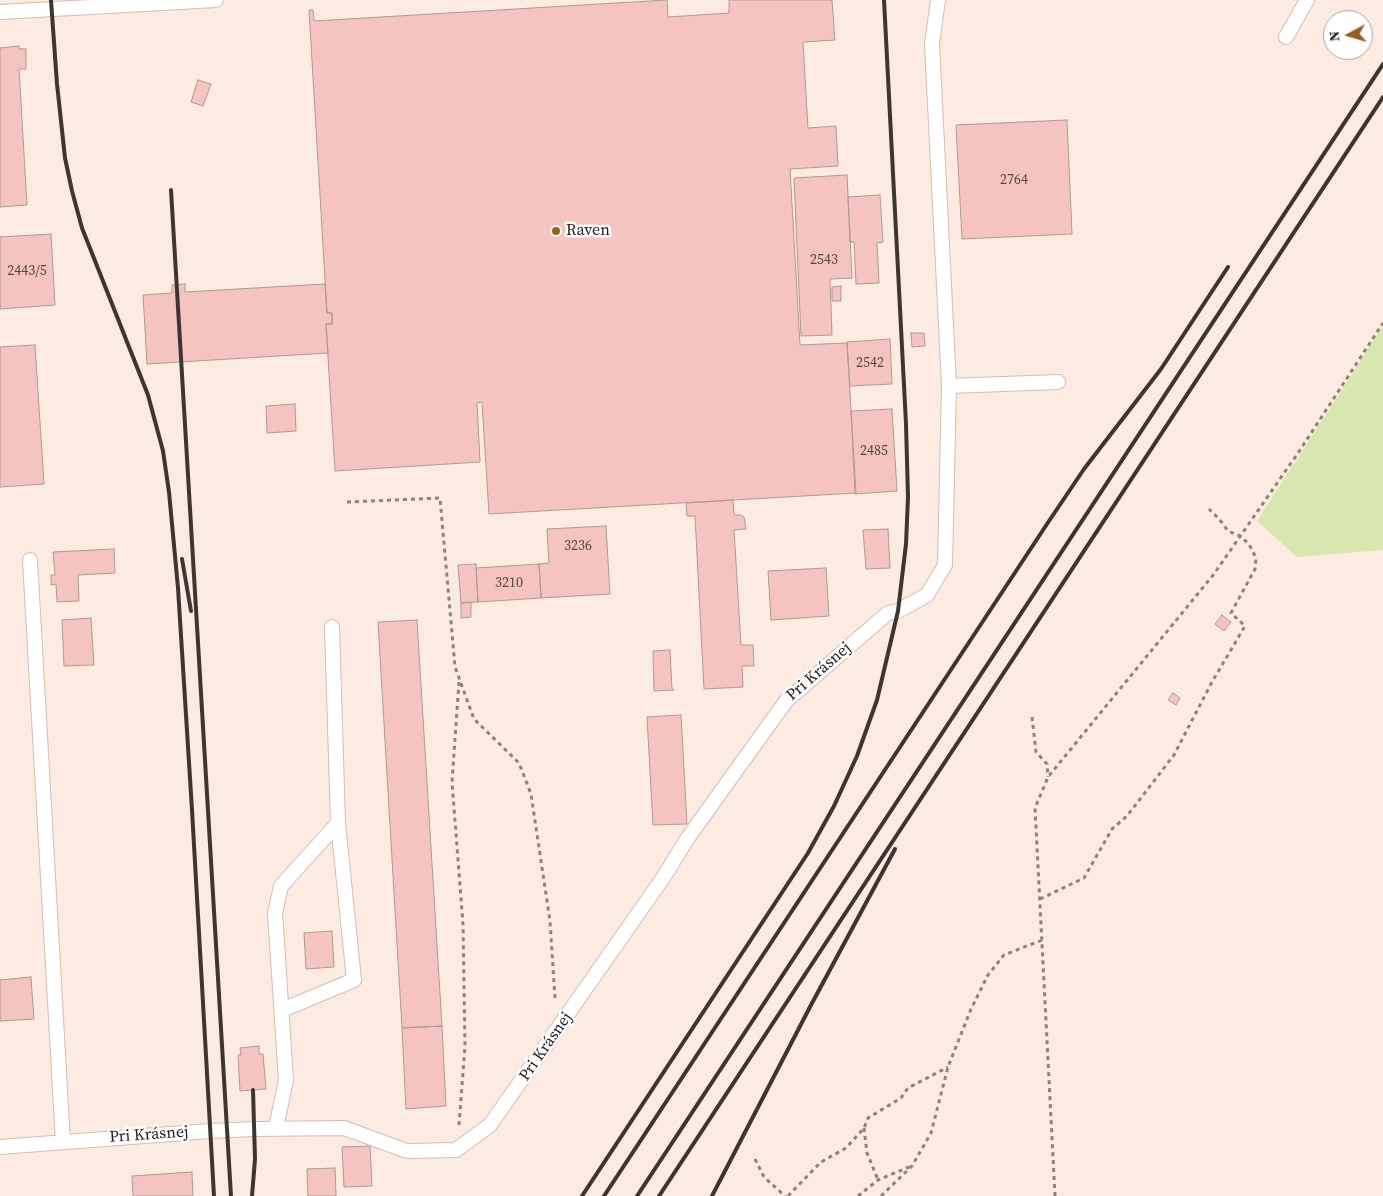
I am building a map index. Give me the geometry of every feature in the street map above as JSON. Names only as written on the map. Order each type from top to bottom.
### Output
[{"type":"lane","points":[[0,12],[216,0]]},
{"type":"lane","points":[[938,0],[932,44],[949,386],[1058,382]]},
{"type":"lane","points":[[1286,37],[1307,0]]},
{"type":"lane","name":"Pri Krásnej","points":[[0,1147],[210,1131],[276,1128],[344,1128],[407,1151],[456,1150],[490,1125],[664,878],[686,839],[786,701],[888,613],[898,611],[927,595],[945,564],[949,386]]},
{"type":"lane","points":[[30,560],[63,1142]]},
{"type":"lane","points":[[282,1010],[354,980],[338,822],[332,627]]},
{"type":"lane","points":[[276,1128],[286,1080],[275,913],[281,886],[338,822]]},
{"type":"path","points":[[1055,1196],[1035,808],[1048,777],[1214,574],[1298,453],[1383,323]]},
{"type":"path","points":[[347,502],[440,498],[455,667],[474,719],[519,763],[531,794],[550,920],[557,1031]]},
{"type":"path","points":[[1040,900],[1084,878],[1112,829],[1127,816],[1174,755],[1212,682],[1245,626],[1231,613],[1255,569],[1256,558],[1249,544],[1240,536],[1228,531],[1209,509]]},
{"type":"path","points":[[456,1150],[465,1046],[464,924],[452,782],[459,679]]},
{"type":"path","points":[[1032,717],[1036,752],[1047,764],[1048,777]]},
{"type":"path","points":[[881,1196],[912,1166],[930,1133],[948,1067],[971,1009],[988,975],[1004,954],[1042,940]]},
{"type":"path","points":[[755,1159],[764,1177],[786,1196],[820,1162],[846,1148],[864,1128],[868,1118],[902,1098],[908,1088],[948,1067]]},
{"type":"path","points":[[864,1128],[867,1153],[878,1180]]},
{"type":"path","points":[[858,1196],[878,1180],[912,1166]]},
{"type":"green space","points":[[1383,326],[1383,550],[1297,557],[1257,521]]},
{"type":"building","points":[[667,0],[668,17],[729,13],[729,0],[832,0],[835,40],[803,42],[808,128],[836,126],[838,166],[790,169],[800,345],[847,343],[856,493],[489,514],[482,402],[477,403],[480,462],[335,471],[326,324],[332,324],[332,313],[327,313],[309,10],[313,10],[314,21]]},
{"type":"building","points":[[19,46],[19,49],[26,49],[26,69],[19,69],[27,205],[0,207],[0,48]]},
{"type":"building","points":[[198,80],[211,84],[203,106],[191,102]]},
{"type":"building","points":[[1067,120],[1072,234],[962,239],[956,125]]},
{"type":"building","points":[[847,175],[852,278],[830,279],[832,335],[801,336],[794,178]]},
{"type":"building","points":[[880,195],[883,242],[877,243],[879,283],[856,284],[854,242],[850,242],[848,197]]},
{"type":"building","points":[[51,234],[55,305],[0,309],[0,237]]},
{"type":"building","points":[[185,284],[185,292],[325,284],[327,313],[332,313],[332,324],[326,324],[328,353],[147,364],[143,295],[172,293],[172,285]]},
{"type":"building","points":[[841,286],[841,301],[832,301],[832,287]]},
{"type":"building","points":[[911,333],[924,333],[925,346],[912,347]]},
{"type":"building","points":[[890,339],[892,384],[850,386],[847,342]]},
{"type":"building","points":[[35,345],[44,484],[0,487],[0,347]]},
{"type":"building","points":[[295,404],[296,431],[267,433],[266,406]]},
{"type":"building","points":[[892,409],[897,491],[855,494],[851,411]]},
{"type":"building","points":[[733,500],[734,515],[744,517],[746,529],[734,530],[741,645],[753,645],[754,666],[742,666],[743,687],[704,689],[695,516],[687,516],[686,503]]},
{"type":"building","points":[[606,526],[610,594],[541,598],[539,564],[549,563],[547,529]]},
{"type":"building","points":[[888,529],[890,568],[866,569],[863,530]]},
{"type":"building","points":[[114,549],[115,573],[78,575],[79,601],[57,602],[56,584],[51,585],[51,575],[55,575],[53,552]]},
{"type":"building","points":[[476,564],[478,602],[461,603],[458,565]]},
{"type":"building","points":[[539,564],[541,598],[478,602],[476,568]]},
{"type":"building","points":[[826,568],[829,616],[771,620],[768,571]]},
{"type":"building","points":[[471,602],[471,617],[461,618],[461,603]]},
{"type":"building","points":[[1222,615],[1231,622],[1224,631],[1215,624]]},
{"type":"building","points":[[91,618],[94,665],[64,666],[62,620]]},
{"type":"building","points":[[417,620],[442,1026],[402,1028],[378,622]]},
{"type":"building","points":[[670,650],[672,689],[674,690],[654,691],[653,651]]},
{"type":"building","points":[[1173,693],[1180,698],[1176,705],[1168,700]]},
{"type":"building","points":[[681,715],[687,824],[653,825],[647,717]]},
{"type":"building","points":[[332,931],[334,967],[306,969],[304,933]]},
{"type":"building","points":[[31,977],[34,1019],[0,1021],[0,980]]},
{"type":"building","points":[[442,1026],[446,1106],[406,1109],[402,1028]]},
{"type":"building","points":[[259,1046],[259,1054],[263,1054],[266,1089],[240,1091],[238,1055],[241,1055],[240,1048]]},
{"type":"building","points":[[370,1146],[372,1186],[344,1187],[342,1147]]},
{"type":"building","points":[[335,1168],[336,1196],[308,1196],[307,1169]]},
{"type":"building","points":[[192,1172],[193,1196],[133,1196],[132,1176]]},
{"type":"railway","points":[[51,0],[65,158],[72,191],[82,228],[148,395],[163,451],[169,492],[178,588],[214,1196]]},
{"type":"railway","points":[[582,1196],[808,853],[834,806],[857,756],[877,700],[898,611],[906,544],[908,497],[906,424],[884,0]]},
{"type":"railway","points":[[637,1196],[1383,64]]},
{"type":"railway","points":[[659,1196],[1383,97]]},
{"type":"railway","points":[[171,190],[231,1196]]},
{"type":"railway","points":[[604,1196],[1047,524],[1084,469],[1161,369],[1228,267]]},
{"type":"railway","points":[[182,559],[191,611]]},
{"type":"railway","points":[[712,1196],[811,1005],[895,849]]},
{"type":"railway","points":[[252,1196],[255,1159],[253,1090]]},
{"type":"place","name":"Raven","points":[[556,231]]}]
